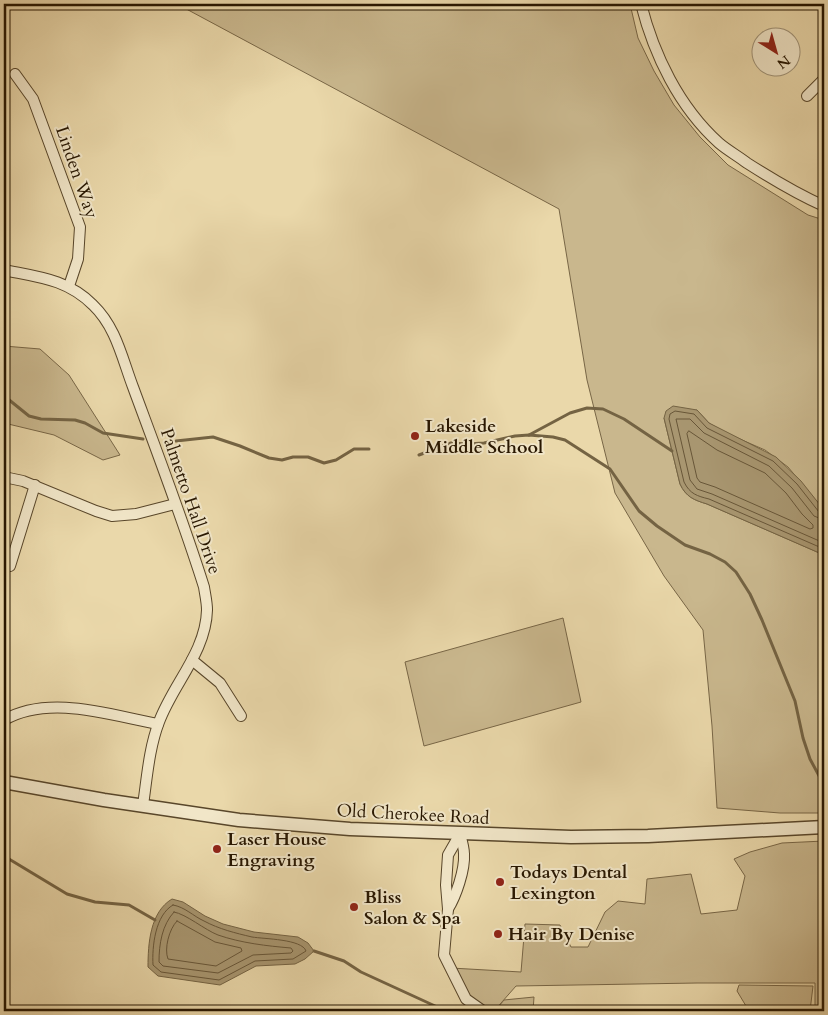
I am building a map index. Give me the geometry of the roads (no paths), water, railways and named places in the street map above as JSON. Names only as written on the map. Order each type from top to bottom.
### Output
[{"type":"street","points":[[641,4],[650,33],[672,83],[682,101],[705,128],[719,143],[774,180],[824,206]]},
{"type":"street","name":"Linden Way","points":[[15,74],[33,99],[80,227],[78,259],[69,286]]},
{"type":"street","points":[[807,96],[824,79]]},
{"type":"street","name":"Palmetto Hall Drive","points":[[4,270],[46,278],[69,286],[93,304],[103,316],[123,356],[204,586],[207,609],[204,634],[192,660],[165,706],[158,724],[152,748],[143,805]]},
{"type":"street","points":[[4,477],[35,485],[112,516],[136,514],[175,504]]},
{"type":"street","points":[[10,566],[35,485]]},
{"type":"street","points":[[192,660],[220,683],[241,716]]},
{"type":"street","points":[[4,720],[26,710],[44,707],[63,707],[158,724]]},
{"type":"street","name":"Old Cherokee Road","points":[[4,782],[260,823],[460,834],[572,837],[648,836],[824,827]]},
{"type":"street","points":[[460,834],[448,855],[446,884],[448,909],[444,955],[466,999],[483,1011]]},
{"type":"street","points":[[448,909],[455,899],[463,867],[464,855],[460,834]]},
{"type":"water","points":[[673,406],[697,410],[709,423],[776,457],[801,481],[824,510],[824,555],[688,495],[680,484],[664,418],[666,411]]},
{"type":"water","points":[[172,899],[183,902],[205,916],[223,924],[254,932],[298,937],[308,943],[314,951],[305,959],[295,964],[256,966],[220,985],[158,976],[148,967],[150,939],[159,912]]},
{"type":"waterway","points":[[4,398],[8,399],[29,416],[41,419],[75,420],[103,433],[143,439]]},
{"type":"waterway","points":[[529,435],[570,413],[587,408],[603,409],[624,419],[672,451]]},
{"type":"waterway","points":[[419,455],[451,443],[484,443],[515,436],[529,435],[565,440],[610,469],[639,511],[657,526],[685,545],[725,562],[736,572],[750,594],[762,620],[795,701],[803,738],[810,759],[824,785]]},
{"type":"waterway","points":[[176,441],[213,437],[269,458],[282,460],[293,457],[308,457],[324,463],[336,460],[354,449],[369,449]]},
{"type":"waterway","points":[[4,856],[67,894],[95,902],[129,905],[155,920]]},
{"type":"waterway","points":[[314,951],[344,961],[361,972],[446,1011]]},
{"type":"place","name":"Lakeside Middle School","points":[[415,436]]},
{"type":"place","name":"Laser House Engraving","points":[[217,849]]},
{"type":"place","name":"Todays Dental Lexington","points":[[500,882]]},
{"type":"place","name":"Bliss Salon & Spa","points":[[354,907]]},
{"type":"place","name":"Hair By Denise","points":[[498,934]]}]
